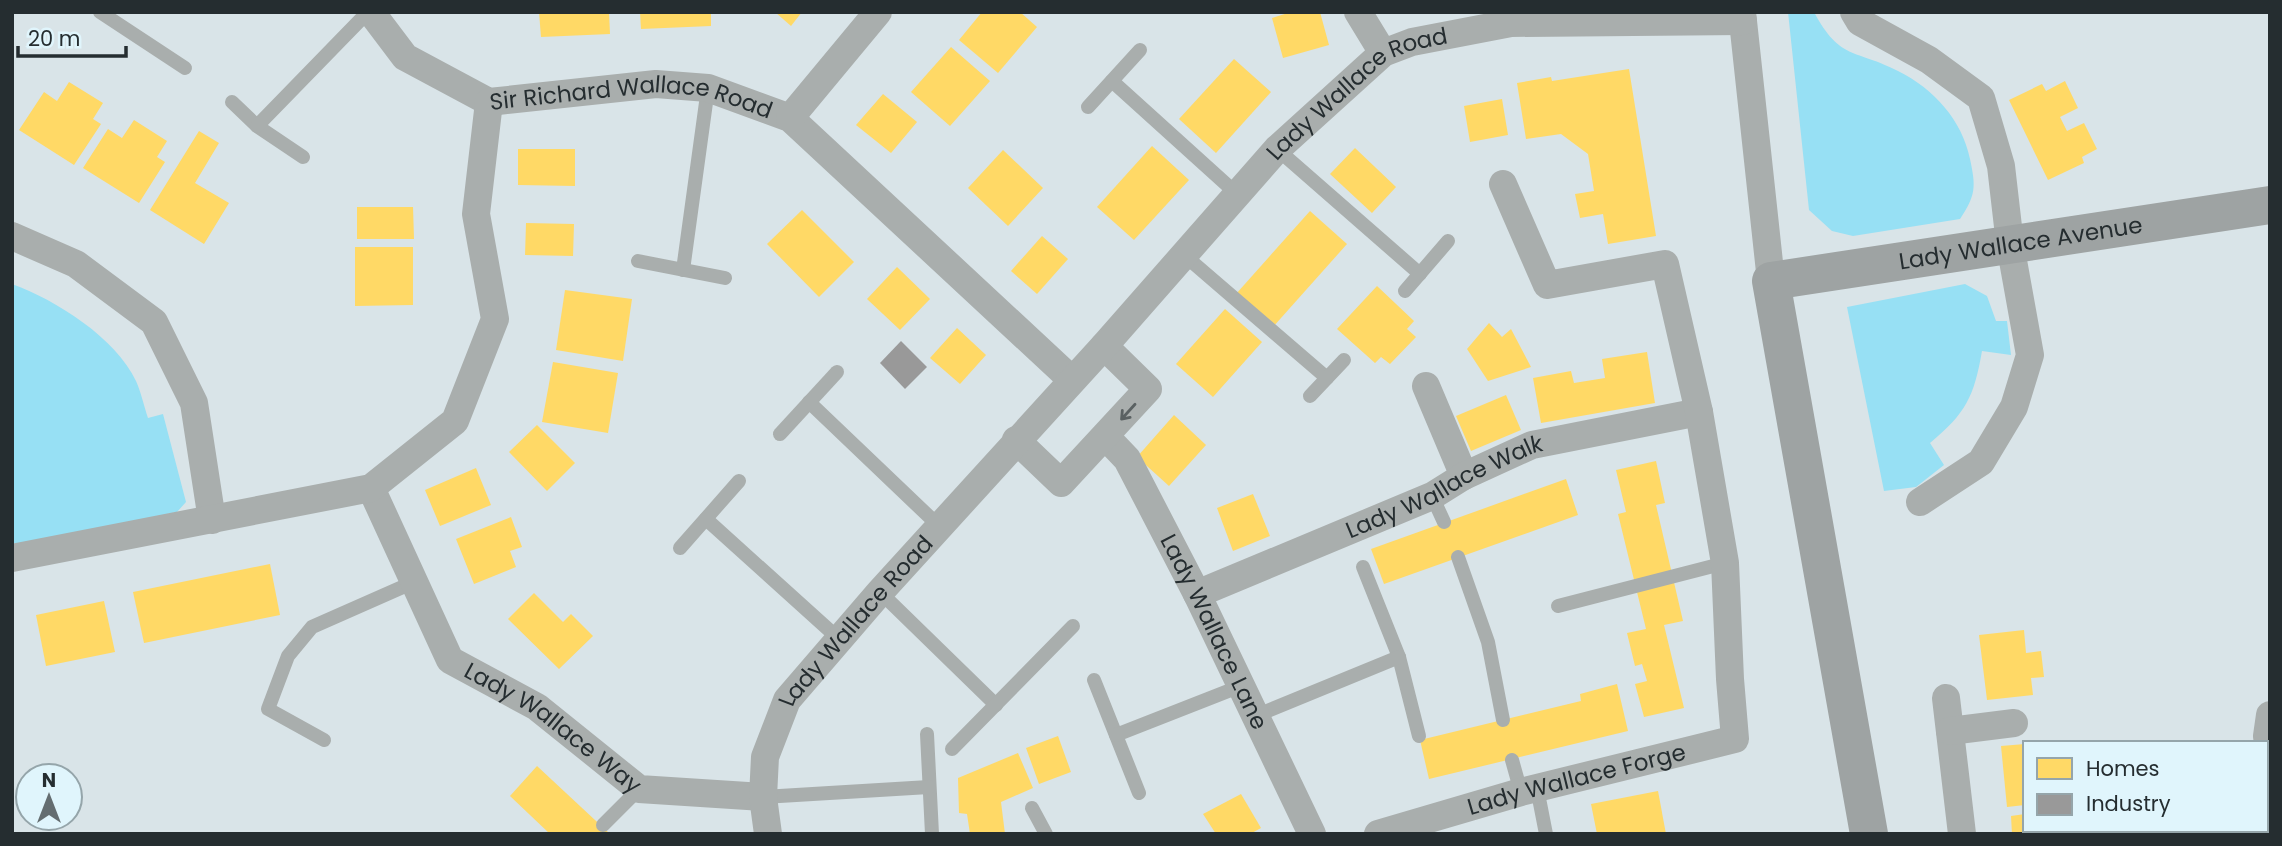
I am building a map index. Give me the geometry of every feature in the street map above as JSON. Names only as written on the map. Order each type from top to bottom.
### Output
[{"type":"main road","name":"Lady Wallace Avenue","points":[[1771,281],[2270,205]]},
{"type":"main road","points":[[1771,281],[1869,834]]},
{"type":"street","name":"Sir Richard Wallace Road","points":[[369,12],[405,57],[489,102],[656,84],[708,88],[790,118],[1072,380]]},
{"type":"street","points":[[790,118],[878,12]]},
{"type":"street","points":[[1358,12],[1382,53]]},
{"type":"street","points":[[1854,12],[1860,22],[1928,60],[1981,98],[2001,166],[2010,244],[2030,355],[2014,407],[1980,462],[1920,502]]},
{"type":"street","points":[[1742,16],[1771,281]]},
{"type":"street","name":"Lady Wallace Road","points":[[768,834],[763,797],[765,757],[787,700],[880,592],[1104,346],[1277,149],[1382,53],[1412,42],[1511,18],[1742,16]]},
{"type":"street","points":[[12,558],[371,488],[455,421],[495,319],[475,214],[489,102]]},
{"type":"street","points":[[1503,184],[1547,285],[1665,264],[1699,412],[1725,563]]},
{"type":"street","points":[[12,236],[76,264],[154,322],[194,403],[212,520]]},
{"type":"street","points":[[1016,440],[1061,484],[1106,437],[1148,389],[1104,346]]},
{"type":"street","points":[[1426,386],[1464,476]]},
{"type":"street","name":"Lady Wallace Walk","points":[[1198,594],[1432,496],[1464,476],[1532,445],[1699,412]]},
{"type":"street","name":"Lady Wallace Lane","points":[[1106,437],[1127,458],[1198,594],[1311,834]]},
{"type":"street","name":"Lady Wallace Way","points":[[371,488],[450,660],[537,707],[639,789],[763,797]]},
{"type":"street","name":"Lady Wallace Forge","points":[[1391,832],[1529,790],[1735,738],[1725,563]]},
{"type":"street","points":[[1946,698],[1962,834]]},
{"type":"street","points":[[2268,741],[2270,715]]},
{"type":"street","points":[[1950,731],[2014,723]]},
{"type":"lane","points":[[100,12],[185,68]]},
{"type":"lane","points":[[257,126],[369,12]]},
{"type":"lane","points":[[1088,107],[1140,50]]},
{"type":"lane","points":[[1112,81],[1237,194]]},
{"type":"lane","points":[[683,270],[708,88]]},
{"type":"lane","points":[[232,102],[257,126],[303,157]]},
{"type":"lane","points":[[1277,149],[1420,274]]},
{"type":"lane","points":[[1405,291],[1448,241]]},
{"type":"lane","points":[[1184,254],[1327,378]]},
{"type":"lane","points":[[638,261],[725,278]]},
{"type":"lane","points":[[1310,396],[1344,360]]},
{"type":"lane","points":[[780,434],[837,372]]},
{"type":"lane","points":[[809,402],[940,527]]},
{"type":"lane","points":[[680,548],[739,481]]},
{"type":"lane","points":[[1432,496],[1444,522]]},
{"type":"lane","points":[[706,519],[839,639]]},
{"type":"lane","points":[[1458,557],[1488,642],[1503,720]]},
{"type":"lane","points":[[1558,606],[1725,563]]},
{"type":"lane","points":[[1363,567],[1399,657],[1419,736]]},
{"type":"lane","points":[[324,740],[268,709],[288,656],[312,627],[414,582]]},
{"type":"lane","points":[[880,592],[996,705]]},
{"type":"lane","points":[[952,750],[1073,626]]},
{"type":"lane","points":[[1255,716],[1399,657]]},
{"type":"lane","points":[[1094,680],[1139,793]]},
{"type":"lane","points":[[1116,735],[1241,686]]},
{"type":"lane","points":[[927,734],[932,834]]},
{"type":"lane","points":[[1512,760],[1529,790],[1546,834]]},
{"type":"lane","points":[[763,797],[929,786]]},
{"type":"lane","points":[[603,825],[639,789]]},
{"type":"lane","points":[[1032,808],[1046,834]]},
{"type":"shaded area","points":[[1788,12],[1814,12],[1823,28],[1841,46],[1911,78],[1944,107],[1966,145],[1973,177],[1972,197],[1960,219],[1853,236],[1832,231],[1809,210]]},
{"type":"shaded area","points":[[12,284],[65,310],[100,336],[127,365],[138,385],[148,418],[163,414],[186,502],[177,512],[24,545],[12,543]]},
{"type":"shaded area","points":[[1965,284],[1987,296],[1996,321],[2007,321],[2011,355],[1982,351],[1976,381],[1966,403],[1952,422],[1930,443],[1944,465],[1916,487],[1884,491],[1847,307]]},
{"type":"building: Homes","points":[[539,12],[609,12],[610,34],[541,37]]},
{"type":"building: Homes","points":[[640,12],[711,12],[711,26],[641,29]]},
{"type":"building: Homes","points":[[775,12],[802,12],[791,26]]},
{"type":"building: Homes","points":[[982,12],[1020,12],[1037,27],[998,73],[959,40]]},
{"type":"building: Homes","points":[[1291,12],[1320,12],[1329,45],[1283,58],[1272,18]]},
{"type":"building: Homes","points":[[951,47],[990,81],[950,126],[911,92]]},
{"type":"building: Homes","points":[[1234,59],[1271,92],[1216,153],[1179,119]]},
{"type":"building: Homes","points":[[1629,69],[1656,236],[1608,244],[1603,214],[1580,218],[1575,194],[1594,191],[1588,154],[1561,134],[1526,139],[1517,83],[1551,77],[1552,81]]},
{"type":"building: Homes","points":[[2065,81],[2078,108],[2060,117],[2067,131],[2084,123],[2097,149],[2082,157],[2084,163],[2048,180],[2009,100],[2042,84],[2046,91]]},
{"type":"building: Homes","points":[[69,82],[103,103],[93,119],[101,124],[74,165],[19,130],[44,92],[57,101]]},
{"type":"building: Homes","points":[[883,94],[917,122],[891,153],[856,125]]},
{"type":"building: Homes","points":[[1502,99],[1508,135],[1470,142],[1464,106]]},
{"type":"building: Homes","points":[[134,120],[167,141],[157,157],[165,162],[139,203],[83,168],[108,129],[122,138]]},
{"type":"building: Homes","points":[[199,131],[219,143],[195,183],[229,203],[204,244],[150,210]]},
{"type":"building: Homes","points":[[1152,146],[1189,180],[1134,240],[1097,207]]},
{"type":"building: Homes","points":[[1355,148],[1396,187],[1372,213],[1330,174]]},
{"type":"building: Homes","points":[[518,149],[575,149],[575,186],[518,185]]},
{"type":"building: Homes","points":[[1003,150],[1043,188],[1008,226],[968,188]]},
{"type":"building: Homes","points":[[357,207],[413,207],[414,239],[357,239]]},
{"type":"building: Homes","points":[[802,210],[854,262],[819,297],[767,244]]},
{"type":"building: Homes","points":[[1310,211],[1347,244],[1273,327],[1236,294]]},
{"type":"building: Homes","points":[[526,223],[574,224],[573,256],[525,255]]},
{"type":"building: Homes","points":[[1042,236],[1068,259],[1037,294],[1011,271]]},
{"type":"building: Homes","points":[[355,247],[413,247],[413,305],[355,306]]},
{"type":"building: Homes","points":[[897,267],[930,299],[900,330],[867,299]]},
{"type":"building: Homes","points":[[1377,286],[1414,321],[1407,329],[1416,337],[1390,364],[1381,357],[1375,363],[1337,329]]},
{"type":"building: Homes","points":[[565,290],[632,299],[623,361],[556,350]]},
{"type":"building: Homes","points":[[1225,309],[1262,342],[1213,397],[1176,364]]},
{"type":"building: Homes","points":[[1489,323],[1502,337],[1511,329],[1531,367],[1488,381],[1467,349]]},
{"type":"building: Homes","points":[[957,328],[986,355],[960,384],[930,358]]},
{"type":"building: Homes","points":[[1647,352],[1655,403],[1541,423],[1533,378],[1571,371],[1574,383],[1605,378],[1602,359]]},
{"type":"building: Homes","points":[[553,362],[618,373],[608,433],[542,422]]},
{"type":"building: Homes","points":[[1506,395],[1521,430],[1471,451],[1456,416]]},
{"type":"building: Homes","points":[[1174,415],[1206,445],[1169,486],[1137,457]]},
{"type":"building: Homes","points":[[537,425],[575,463],[547,491],[509,452]]},
{"type":"building: Homes","points":[[1656,461],[1665,503],[1656,505],[1683,621],[1664,625],[1684,708],[1644,717],[1635,684],[1647,681],[1642,664],[1635,666],[1627,633],[1646,629],[1618,514],[1626,512],[1616,470]]},
{"type":"building: Homes","points":[[476,468],[491,505],[440,526],[425,490]]},
{"type":"building: Homes","points":[[1566,479],[1578,515],[1384,584],[1371,549]]},
{"type":"building: Homes","points":[[1253,494],[1270,536],[1233,551],[1217,508]]},
{"type":"building: Homes","points":[[511,517],[522,547],[510,551],[516,567],[474,584],[456,539]]},
{"type":"building: Homes","points":[[270,564],[280,615],[144,643],[133,592]]},
{"type":"building: Homes","points":[[534,593],[563,622],[571,614],[593,636],[559,669],[508,619]]},
{"type":"building: Homes","points":[[104,601],[115,652],[46,666],[36,615]]},
{"type":"building: Homes","points":[[2024,630],[2026,653],[2041,651],[2044,677],[2031,678],[2033,695],[1987,700],[1979,635]]},
{"type":"building: Homes","points":[[1617,684],[1628,731],[1429,779],[1420,740],[1581,701],[1580,694]]},
{"type":"building: Homes","points":[[1058,736],[1071,772],[1039,784],[1026,748]]},
{"type":"building: Homes","points":[[2023,744],[2023,805],[2007,807],[2001,746]]},
{"type":"building: Homes","points":[[1018,753],[1033,788],[1001,802],[1005,834],[970,834],[967,814],[959,813],[958,778]]},
{"type":"building: Homes","points":[[537,766],[610,834],[550,834],[510,796]]},
{"type":"building: Homes","points":[[1658,791],[1666,834],[1597,834],[1591,804]]},
{"type":"building: Homes","points":[[1241,794],[1261,828],[1250,834],[1216,834],[1203,814]]},
{"type":"building: Homes","points":[[2023,814],[2023,832],[2063,834],[2012,834],[2011,816]]},
{"type":"building: Industry","points":[[901,341],[927,367],[905,389],[880,363]]}]
